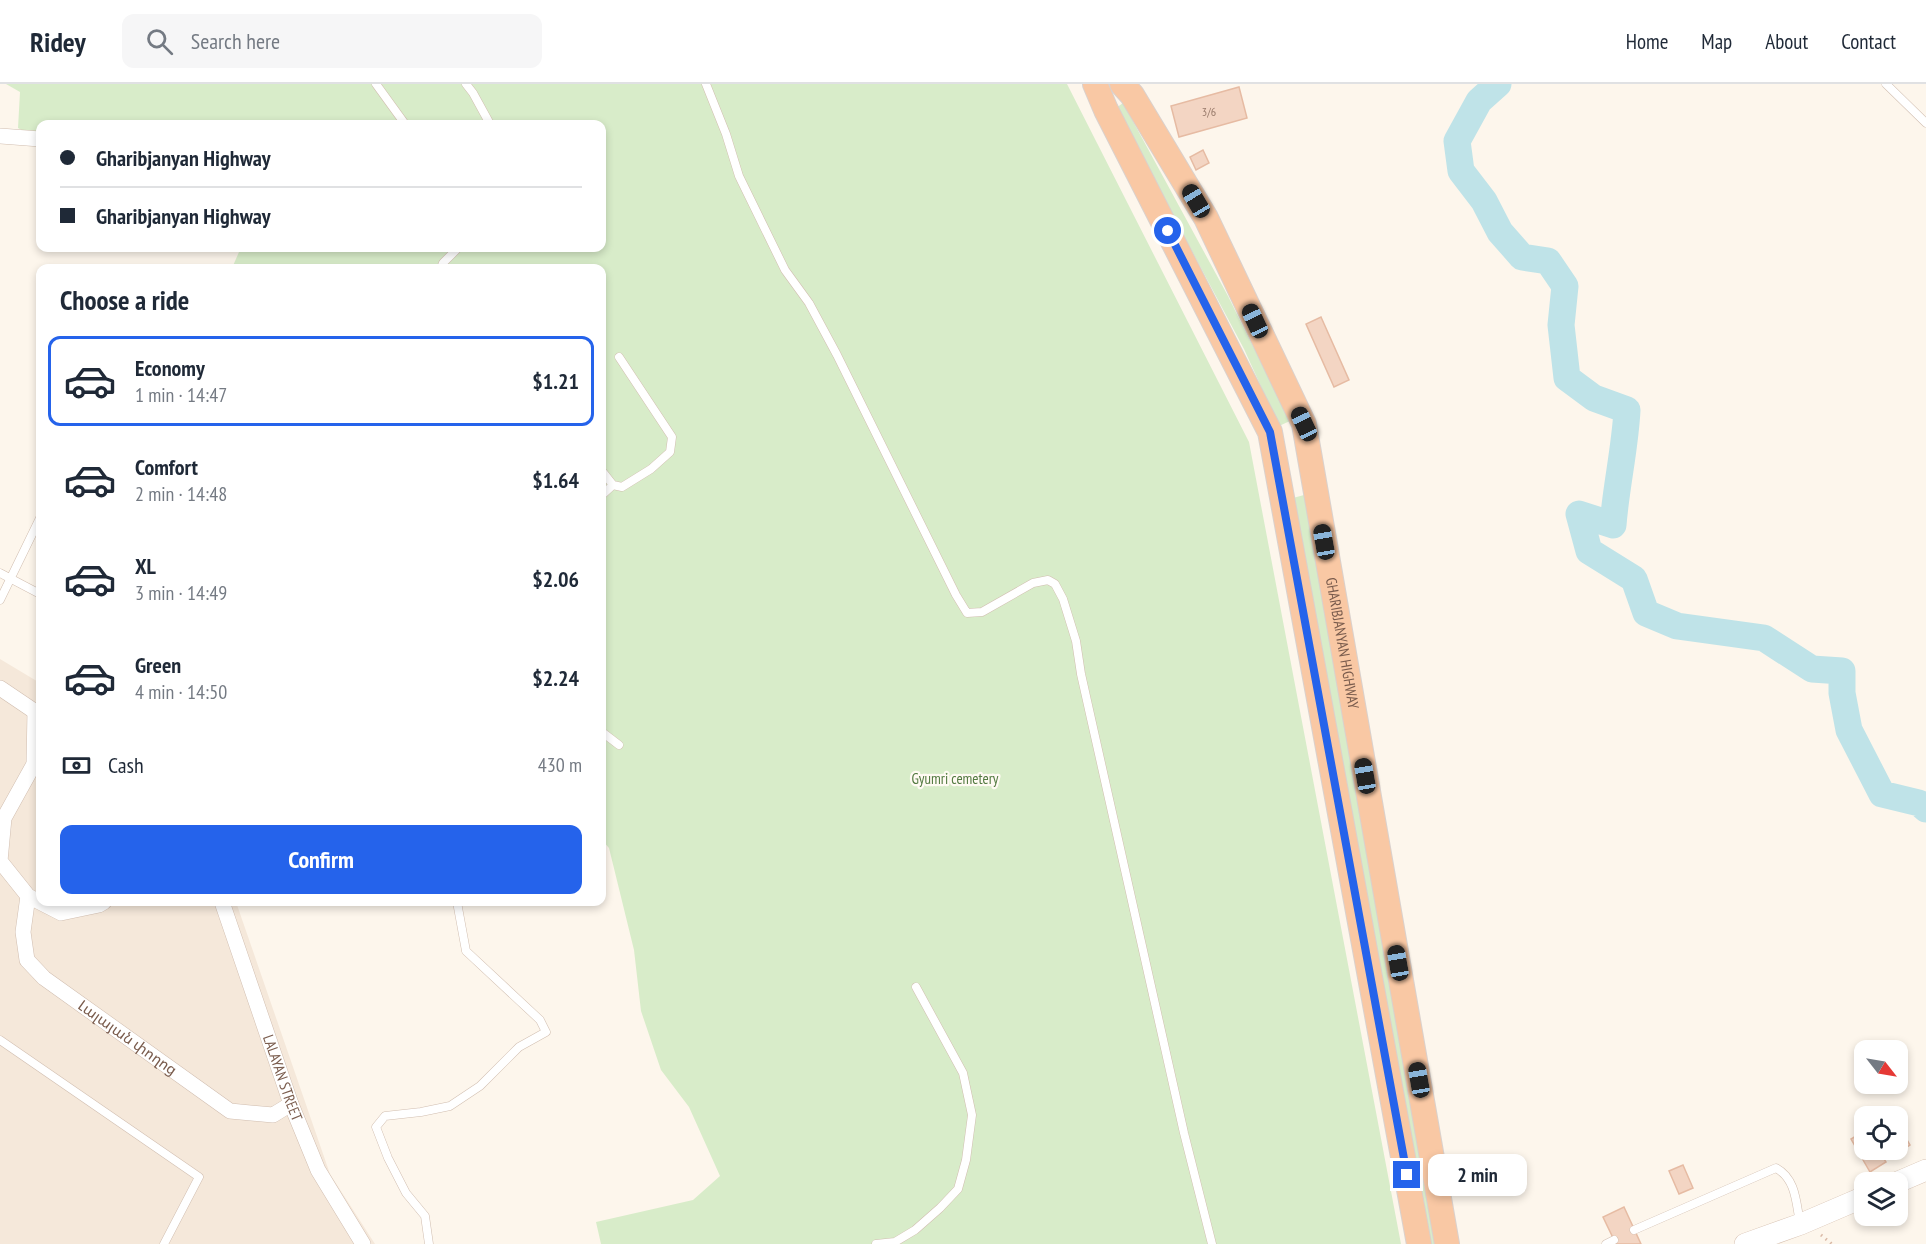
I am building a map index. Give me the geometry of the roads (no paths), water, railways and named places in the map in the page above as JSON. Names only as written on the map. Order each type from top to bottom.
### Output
[{"type":"highway","points":[[1095,84],[1270,432],[1419,1244]]},
{"type":"highway","name":"GHARIBJANYAN HIGHWAY","points":[[1122,84],[1132,95],[1206,218],[1304,424],[1447,1244]]},
{"type":"highway","points":[[1271,438],[1304,424]]},
{"type":"main road","points":[[1908,1178],[1926,1170]]},
{"type":"main road","points":[[1745,1244],[1801,1224],[1854,1201]]},
{"type":"street","points":[[0,136],[36,140]]},
{"type":"street","points":[[0,688],[36,712]]},
{"type":"street","points":[[36,738],[34,764],[2,817],[0,861],[28,896],[36,900]]},
{"type":"street","name":"Լալայան փողոց","points":[[28,896],[23,932],[27,960],[44,978],[230,1111],[273,1115],[291,1104]]},
{"type":"street","points":[[47,906],[61,913],[94,906]]},
{"type":"street","name":"LALAYAN STREET","points":[[223,906],[291,1104],[318,1170],[363,1244]]},
{"type":"lane","points":[[376,84],[402,120]]},
{"type":"lane","points":[[466,84],[488,120]]},
{"type":"lane","points":[[706,84],[726,134],[739,176],[784,270],[809,303],[837,355],[967,613],[981,612],[1033,583],[1048,580],[1055,584],[1063,599],[1076,640],[1081,674],[1120,850],[1212,1244]]},
{"type":"lane","points":[[1886,84],[1926,123]]},
{"type":"lane","points":[[443,264],[454,252]]},
{"type":"lane","points":[[606,476],[613,485],[622,487],[670,452],[672,437],[619,357]]},
{"type":"lane","points":[[606,491],[613,485]]},
{"type":"lane","points":[[0,600],[36,526]]},
{"type":"lane","points":[[0,573],[36,592]]},
{"type":"lane","points":[[606,735],[619,745]]},
{"type":"lane","points":[[429,1244],[425,1216],[406,1193],[376,1127],[385,1116],[450,1106],[480,1086],[519,1047],[546,1032],[540,1020],[466,951],[458,906]]},
{"type":"lane","points":[[876,1244],[895,1242],[915,1230],[940,1208],[958,1189],[966,1160],[972,1115],[963,1072],[916,987]]},
{"type":"lane","points":[[0,1040],[199,1177],[164,1244]]},
{"type":"lane","points":[[1634,1230],[1776,1168],[1785,1173],[1791,1181],[1801,1224]]},
{"type":"waterway","points":[[1498,84],[1479,101],[1457,141],[1461,171],[1484,201],[1500,232],[1522,257],[1548,261],[1565,286],[1561,325],[1567,378],[1594,398],[1627,410],[1613,525],[1579,514],[1589,551],[1634,579],[1646,613],[1677,626],[1764,638],[1812,669],[1842,671],[1842,693],[1849,730],[1882,794],[1919,803],[1926,809]]},
{"type":"park label","name":"Gyumri cemetery","points":[[955,779]]}]
